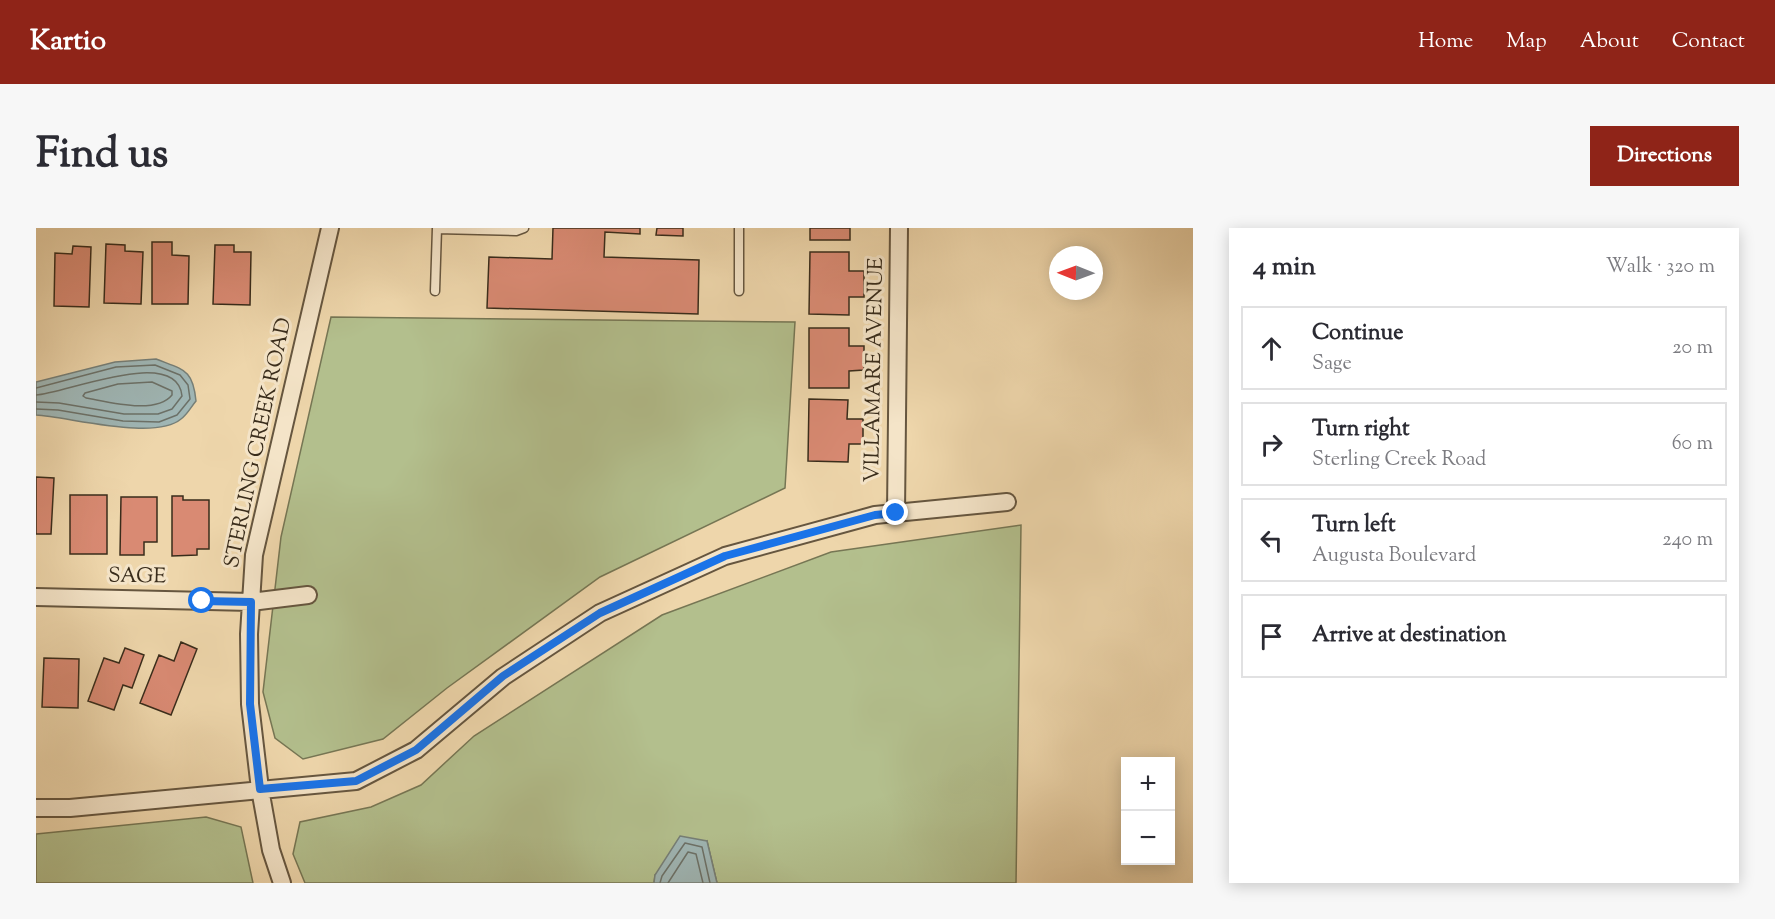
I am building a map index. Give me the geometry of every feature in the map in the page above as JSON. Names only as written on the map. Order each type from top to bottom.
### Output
[{"type":"street","name":"STERLING CREEK ROAD","points":[[282,883],[271,850],[260,789],[250,704],[254,555],[330,228]]},
{"type":"street","name":"VILLAMARE AVENUE","points":[[896,513],[899,228]]},
{"type":"street","points":[[36,808],[70,808],[356,781],[416,750],[503,676],[600,613],[725,556],[875,515],[1007,502]]},
{"type":"street","name":"SAGE","points":[[36,597],[251,602],[308,595]]},
{"type":"lane","points":[[435,291],[437,228],[516,231],[524,228]]},
{"type":"lane","points":[[739,228],[739,291]]},
{"type":"green space","points":[[331,317],[795,322],[785,488],[600,577],[447,688],[383,739],[303,759],[275,738],[263,692],[281,537]]},
{"type":"green space","points":[[1021,525],[1016,883],[717,883],[707,841],[655,875],[654,883],[305,883],[293,854],[300,822],[371,807],[421,785],[474,736],[662,615],[831,552]]},
{"type":"green space","points":[[206,817],[241,827],[253,883],[36,883],[36,834]]},
{"type":"water","points":[[156,359],[185,372],[195,390],[196,401],[189,411],[181,419],[169,425],[133,428],[36,415],[36,382],[115,362]]},
{"type":"water","points":[[680,836],[707,841],[717,883],[654,883],[655,875]]},
{"type":"building","points":[[553,228],[640,228],[640,234],[605,232],[604,257],[699,260],[698,314],[487,308],[489,257],[552,259]]},
{"type":"building","points":[[657,228],[683,228],[683,236],[656,235]]},
{"type":"building","points":[[810,228],[850,228],[850,240],[810,240]]},
{"type":"building","points":[[152,242],[172,242],[172,255],[189,256],[188,304],[152,304]]},
{"type":"building","points":[[106,244],[125,245],[125,251],[143,252],[141,304],[104,303]]},
{"type":"building","points":[[215,245],[234,245],[234,252],[251,252],[250,305],[213,304]]},
{"type":"building","points":[[73,246],[91,247],[89,307],[54,306],[55,253],[72,254]]},
{"type":"building","points":[[810,252],[849,252],[849,271],[864,271],[864,297],[849,297],[849,315],[809,314]]},
{"type":"building","points":[[809,328],[849,328],[849,346],[864,346],[864,370],[849,371],[849,388],[809,388]]},
{"type":"building","points":[[809,399],[848,400],[847,419],[863,419],[863,444],[849,444],[848,462],[808,461]]},
{"type":"building","points":[[36,477],[54,478],[51,534],[36,534]]},
{"type":"building","points":[[70,495],[107,495],[107,554],[70,554]]},
{"type":"building","points":[[172,496],[183,496],[183,500],[209,500],[209,549],[197,549],[197,555],[172,556]]},
{"type":"building","points":[[121,497],[157,497],[157,542],[144,542],[144,555],[120,555]]},
{"type":"building","points":[[181,642],[197,649],[171,715],[140,703],[159,655],[174,661]]},
{"type":"building","points":[[125,648],[144,655],[132,688],[123,685],[114,710],[88,701],[104,658],[119,663]]},
{"type":"building","points":[[44,658],[79,659],[78,708],[42,707]]},
{"type":"route","points":[[202,601],[251,602],[250,704],[260,789],[356,781],[416,750],[503,676],[600,613],[725,556],[875,515],[896,513]]}]
